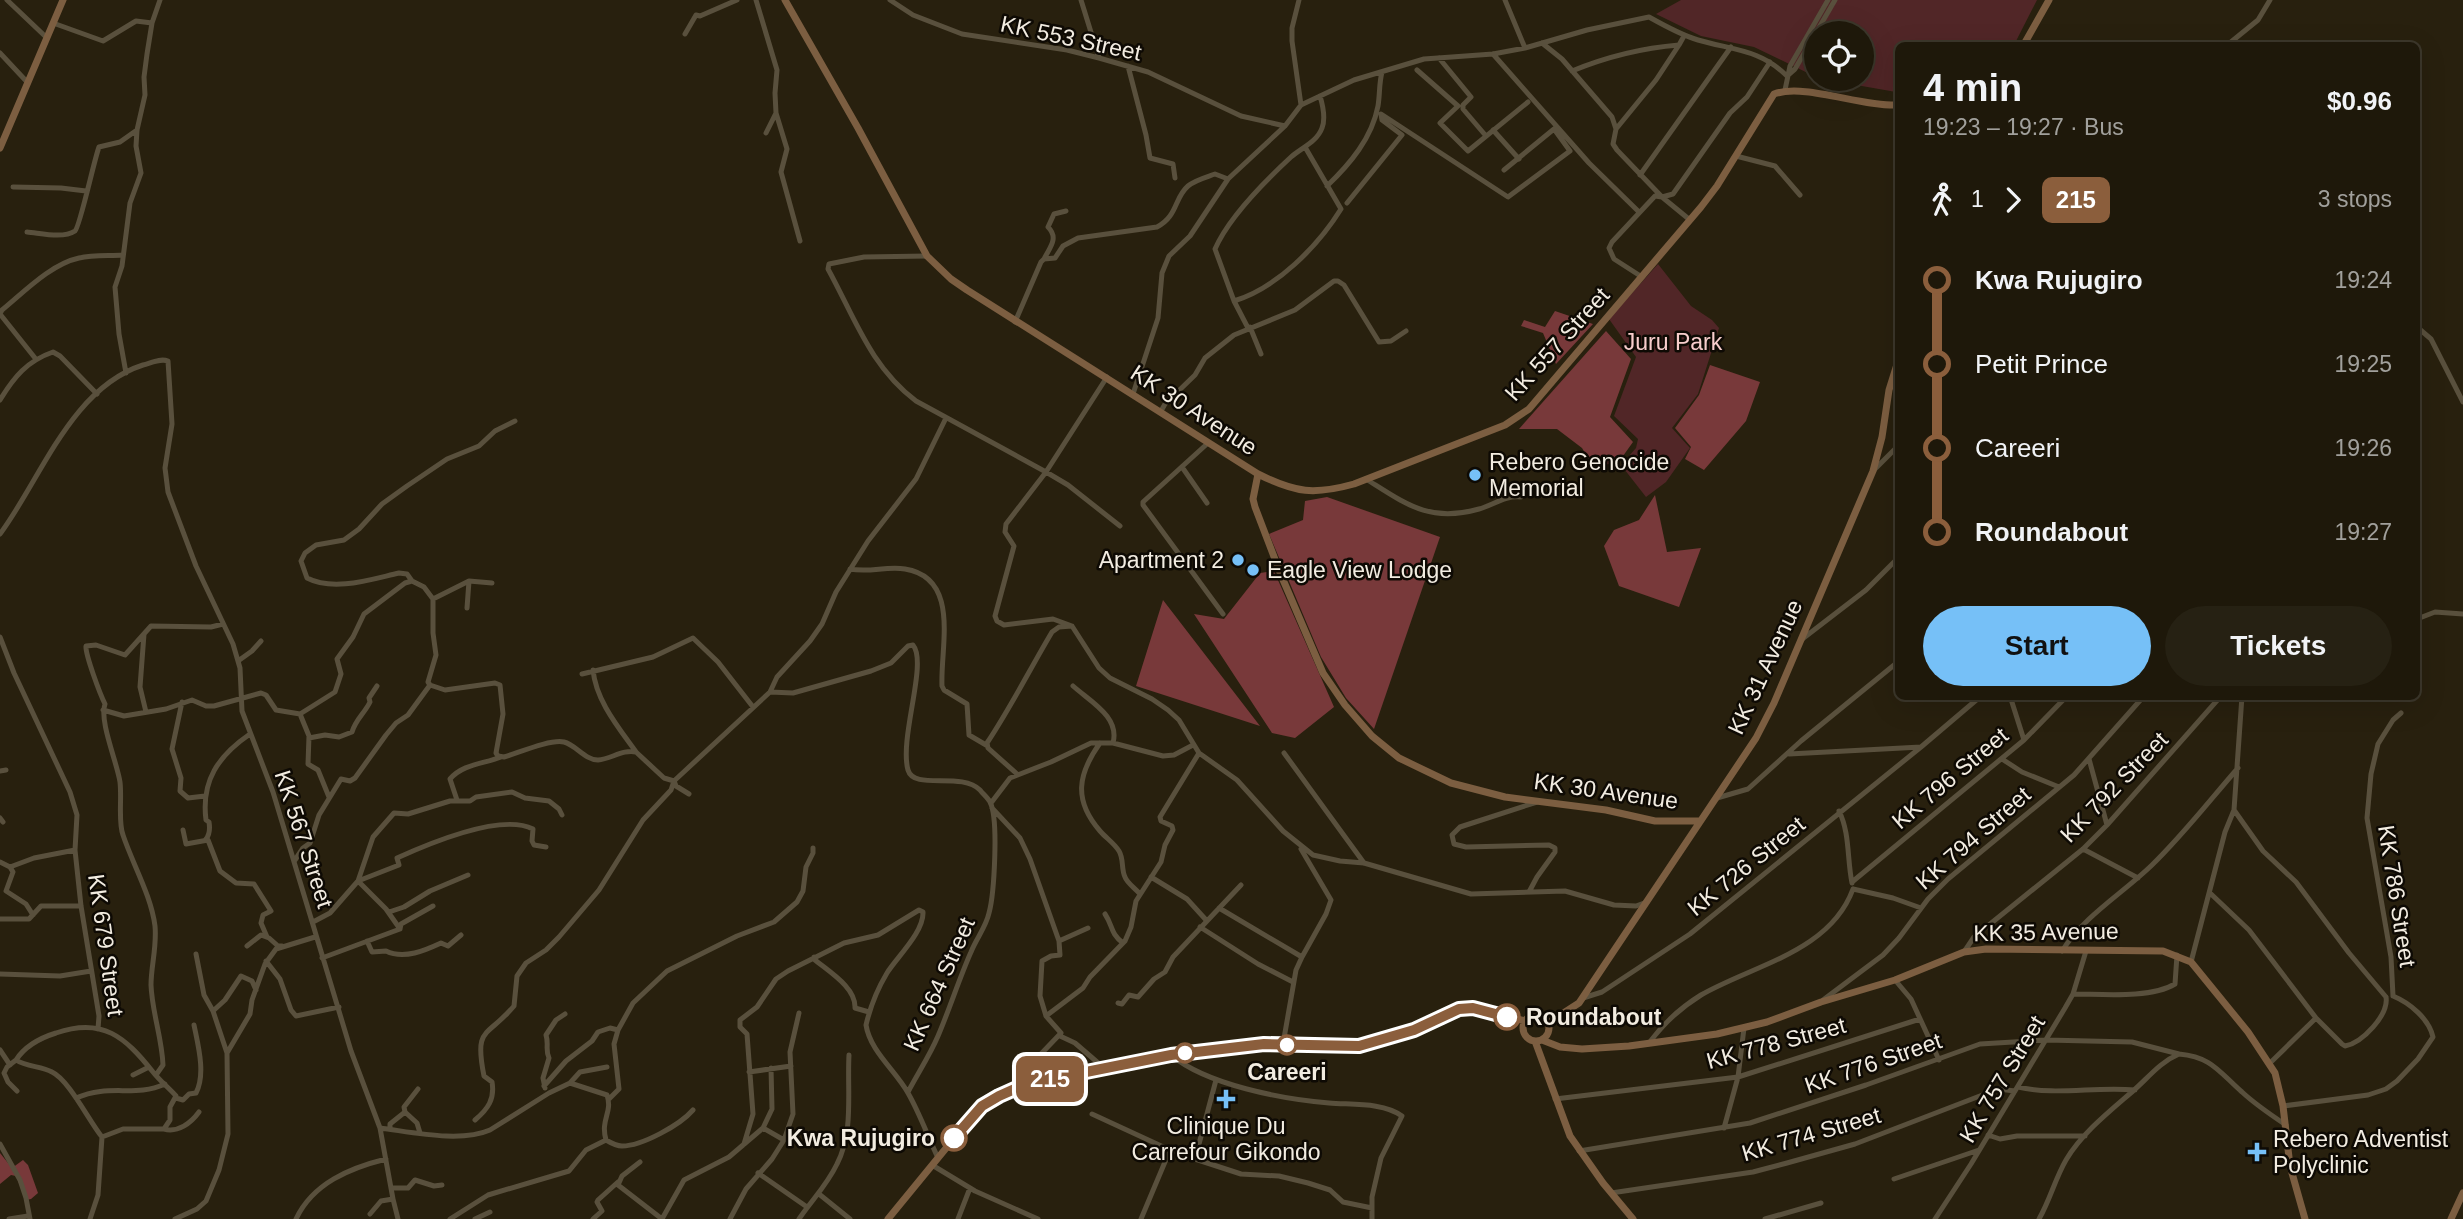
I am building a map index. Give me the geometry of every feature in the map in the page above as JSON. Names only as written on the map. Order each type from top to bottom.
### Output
[{"type":"main road","points":[[0,148],[63,0]]},
{"type":"main road","name":"KK 30 Avenue","points":[[785,0],[859,128],[927,256],[951,279],[1258,474],[1253,499],[1281,575],[1324,673],[1345,705],[1371,736],[1399,758],[1451,783],[1477,791],[1606,810],[1655,821],[1700,821]]},
{"type":"main road","points":[[2025,42],[2049,0]]},
{"type":"main road","points":[[1785,90],[1801,90],[1877,105],[1895,105]]},
{"type":"main road","name":"KK 557 Street","points":[[1258,474],[1299,491],[1329,491],[1506,425],[1518,417],[1539,400],[1690,220],[1717,186],[1774,94],[1785,90]]},
{"type":"main road","name":"KK 31 Avenue","points":[[1548,1023],[1583,998],[1766,721],[1873,471],[1895,371]]},
{"type":"main road","name":"KK 35 Avenue","points":[[1539,1040],[1572,1048],[1692,1039],[1744,1028],[1895,980],[1964,952],[1986,949],[2163,951],[2191,962],[2270,1063],[2279,1084],[2290,1166],[2305,1219]]},
{"type":"main road","points":[[888,1219],[982,1106],[1032,1083],[1171,1055],[1264,1044],[1359,1046],[1401,1035],[1467,1008],[1525,1021],[1537,1015],[1543,1017],[1548,1023],[1548,1032],[1539,1040]]},
{"type":"main road","points":[[1525,1021],[1525,1034],[1539,1040]]},
{"type":"main road","points":[[1539,1040],[1555,1099],[1570,1136],[1633,1219]]},
{"type":"main road","points":[[2451,1219],[2463,1193]]},
{"type":"street","points":[[7,0],[47,38]]},
{"type":"street","points":[[0,534],[75,417],[97,394],[126,373],[115,293],[130,203],[141,173],[136,146],[137,130],[145,95],[144,77],[152,23],[160,0]]},
{"type":"street","points":[[685,34],[696,15],[700,16],[737,0]]},
{"type":"street","points":[[757,0],[776,63],[776,113],[787,149],[781,172],[800,241]]},
{"type":"street","name":"KK 553 Street","points":[[890,0],[914,15],[962,34],[1067,50],[1128,66],[1147,72],[1241,116],[1285,126]]},
{"type":"street","points":[[1081,0],[1099,58]]},
{"type":"street","points":[[1301,0],[1292,28],[1301,105]]},
{"type":"street","points":[[1505,0],[1525,48]]},
{"type":"street","points":[[1785,90],[1790,66],[1828,0]]},
{"type":"street","points":[[1787,76],[1795,69],[1835,0]]},
{"type":"street","points":[[2231,42],[2258,20],[2270,0]]},
{"type":"street","points":[[1133,394],[1158,318],[1164,265],[1168,256],[1196,228],[1227,179],[1285,126],[1301,105],[1354,80],[1424,60],[1493,54],[1525,48],[1649,17],[1684,36],[1748,51],[1770,62],[1787,76]]},
{"type":"street","points":[[53,23],[103,41],[136,21],[152,23]]},
{"type":"street","points":[[1684,36],[1656,80],[1616,129],[1613,144],[1662,197],[1690,220]]},
{"type":"street","points":[[1542,43],[1562,59],[1612,117],[1616,129]]},
{"type":"street","points":[[1572,71],[1617,55],[1647,48],[1679,45]]},
{"type":"street","points":[[1640,175],[1731,47]]},
{"type":"street","points":[[0,53],[28,83]]},
{"type":"street","points":[[1493,54],[1588,163],[1638,211]]},
{"type":"street","points":[[1439,58],[1471,96],[1463,108],[1486,136]]},
{"type":"street","points":[[1642,277],[1614,259],[1609,248],[1638,211],[1655,196],[1673,194],[1730,113],[1747,97],[1770,62]]},
{"type":"street","points":[[1128,66],[1150,158],[1173,164],[1175,178]]},
{"type":"street","points":[[1417,70],[1458,106],[1440,123],[1468,151],[1528,102]]},
{"type":"street","points":[[1328,186],[1346,167],[1372,127],[1382,72]]},
{"type":"street","points":[[1261,354],[1234,301],[1215,249],[1253,196],[1322,130],[1324,120],[1320,96]]},
{"type":"street","points":[[766,133],[776,113]]},
{"type":"street","points":[[1347,203],[1402,135],[1382,120],[1381,114],[1508,197],[1570,151],[1554,129],[1504,170]]},
{"type":"street","points":[[26,232],[65,234],[76,230],[81,220],[99,147],[120,142],[137,130]]},
{"type":"street","points":[[1493,130],[1519,159]]},
{"type":"street","points":[[1234,301],[1264,288],[1288,268],[1334,220],[1341,209],[1305,147]]},
{"type":"street","points":[[1736,156],[1775,166],[1800,195]]},
{"type":"street","points":[[1044,259],[1055,258],[1063,246],[1078,238],[1157,227],[1167,222],[1191,183],[1215,174],[1227,179]]},
{"type":"street","points":[[13,187],[86,191]]},
{"type":"street","points":[[1015,321],[1054,240],[1049,223],[1054,214],[1066,211]]},
{"type":"street","points":[[35,358],[0,314],[2,310],[41,277],[73,260],[123,255]]},
{"type":"street","points":[[927,256],[864,257],[829,264],[828,270],[880,366],[897,386],[946,418],[1046,471],[1120,526]]},
{"type":"street","points":[[1161,411],[1195,375],[1205,358],[1234,335],[1295,310],[1338,281],[1344,285],[1379,342],[1391,341],[1406,331]]},
{"type":"street","points":[[2,328],[10,327]]},
{"type":"street","points":[[2420,330],[2431,340],[2463,402]]},
{"type":"street","points":[[0,400],[11,382],[35,358],[56,353],[97,394]]},
{"type":"street","name":"KK 567 Street","points":[[126,373],[162,359],[168,361],[172,424],[165,475],[177,518],[233,644],[238,661],[242,711],[273,792],[351,1051],[380,1128],[398,1219]]},
{"type":"street","points":[[1107,377],[1046,471],[1005,527],[1014,546],[995,616],[998,621],[1004,625],[1054,619],[1072,626],[1099,668],[1110,678],[1168,710],[1179,720],[1199,753],[1250,792],[1283,831],[1313,855],[1364,863],[1457,892],[1496,894],[1565,891],[1614,905],[1634,906],[1648,901]]},
{"type":"street","points":[[475,1120],[489,1107],[493,1088],[492,1082],[484,1076],[481,1041],[485,1032],[514,1006],[517,976],[526,963],[546,950],[559,937],[599,890],[643,820],[671,790],[674,781],[770,692],[776,677],[817,631],[868,541],[916,479],[946,418]]},
{"type":"street","points":[[295,861],[299,852],[311,841],[319,815],[341,779],[355,778],[386,735],[396,723],[408,715],[430,685],[429,678],[436,655],[433,599],[424,587],[407,575],[399,573],[351,582],[324,583],[307,578],[301,561],[305,553],[316,545],[338,542],[348,537],[382,504],[419,478],[447,459],[478,446],[495,431],[515,421]]},
{"type":"street","points":[[1208,443],[1143,502],[1143,505],[1223,614]]},
{"type":"street","points":[[1873,471],[1895,449]]},
{"type":"street","points":[[1182,467],[1207,503]]},
{"type":"street","points":[[1366,479],[1405,502],[1446,516],[1521,496]]},
{"type":"street","points":[[1801,640],[1866,590],[1895,561]]},
{"type":"street","points":[[850,569],[874,571],[898,568],[920,573],[928,578],[942,602],[946,628],[942,687],[967,704],[969,735],[986,745],[1017,774]]},
{"type":"street","points":[[103,710],[124,716],[166,709],[192,700],[206,706],[214,706],[264,693],[276,710],[300,714],[335,692],[341,674],[337,659],[364,614],[405,583],[412,581]]},
{"type":"street","points":[[433,599],[468,581],[492,583]]},
{"type":"street","points":[[467,608],[468,581]]},
{"type":"street","points":[[2420,617],[2435,612],[2463,614]]},
{"type":"street","points":[[156,1075],[163,1065],[153,1012],[151,982],[155,956],[155,927],[151,909],[122,833],[120,783],[103,710],[105,704],[86,646],[96,645],[125,655],[151,626],[211,627],[223,624]]},
{"type":"street","points":[[986,745],[1008,712],[1022,682],[1052,632],[1059,627],[1072,626]]},
{"type":"street","points":[[144,634],[140,687],[146,712]]},
{"type":"street","name":"KK 679 Street","points":[[0,637],[70,792],[77,815],[75,850],[99,1016],[98,1029],[121,1037],[176,1098]]},
{"type":"street","points":[[582,674],[653,657],[693,638],[718,662],[753,707]]},
{"type":"street","points":[[238,661],[261,640]]},
{"type":"street","points":[[770,692],[793,693],[871,671],[891,663],[908,646],[913,645],[917,652],[917,678],[907,727],[908,770],[912,777],[920,780],[962,780],[976,786],[1020,838],[1059,941],[1060,955],[1042,961],[1040,996],[1046,1016],[1061,1032],[1039,1056],[1032,1083]]},
{"type":"street","points":[[1717,798],[1744,792],[1790,754],[1801,741],[1895,664]]},
{"type":"street","points":[[593,670],[593,678],[608,714],[636,752],[664,778],[674,781],[676,786],[689,794]]},
{"type":"street","points":[[430,685],[445,690],[495,683],[500,685],[503,714],[496,753],[501,757]]},
{"type":"street","points":[[309,738],[325,735],[339,737],[352,732],[355,722],[360,714],[365,712],[369,698],[377,686]]},
{"type":"street","points":[[1073,686],[1112,722],[1116,733],[1114,743]]},
{"type":"street","name":"KK 726 Street","points":[[1583,998],[1602,992],[1690,934],[1976,700]]},
{"type":"street","points":[[2011,700],[2024,740]]},
{"type":"street","name":"KK 796 Street","points":[[1649,1043],[1663,1024],[1700,996],[1796,949],[1827,928],[1842,914],[1853,886],[2024,740],[2063,700]]},
{"type":"street","name":"KK 794 Street","points":[[1821,1002],[1883,955],[1948,879],[2059,787],[2089,759],[2141,700]]},
{"type":"street","name":"KK 792 Street","points":[[1964,952],[1982,929],[2083,849],[2217,700]]},
{"type":"street","points":[[2191,962],[2225,832],[2234,810],[2242,700]]},
{"type":"street","points":[[182,702],[172,749],[181,778],[180,791],[188,798],[205,796]]},
{"type":"street","name":"KK 786 Street","points":[[2316,1018],[2342,1044],[2348,1046],[2360,1040],[2371,1028],[2386,1006],[2386,997],[2393,996],[2391,957],[2367,818],[2371,774],[2378,744],[2393,720],[2401,713]]},
{"type":"street","points":[[300,714],[309,738],[307,764],[317,769],[329,797]]},
{"type":"street","points":[[250,734],[211,774],[205,796],[206,820],[210,826],[206,839],[220,871],[236,883],[253,882],[270,906],[271,911],[263,915],[261,923],[267,937]]},
{"type":"street","points":[[457,800],[450,779],[452,775],[474,763],[558,742],[568,744],[598,760],[636,752]]},
{"type":"street","points":[[1100,742],[1090,758],[1081,783],[1083,805],[1101,833],[1117,848],[1122,857],[1125,878],[1139,893]]},
{"type":"street","points":[[991,806],[1010,778],[1091,743],[1114,743],[1163,756],[1174,755],[1193,745]]},
{"type":"street","points":[[1790,754],[1921,747]]},
{"type":"street","points":[[1284,752],[1364,863]]},
{"type":"street","points":[[1046,1016],[1083,988],[1123,943],[1131,927],[1139,893],[1161,862],[1174,830],[1161,821],[1160,817],[1199,753]]},
{"type":"street","points":[[2001,759],[2022,772],[2059,787]]},
{"type":"street","points":[[2089,759],[2107,825]]},
{"type":"street","points":[[2062,950],[2070,937],[2091,916],[2153,864],[2238,768]]},
{"type":"street","points":[[313,922],[330,914],[358,881],[373,837],[394,813],[408,814],[457,800],[470,801],[476,797],[512,792],[524,798],[549,801],[562,815]]},
{"type":"street","points":[[1529,892],[1555,848],[1549,845],[1466,848],[1454,844],[1452,835],[1460,827],[1540,801]]},
{"type":"street","name":"KK 664 Street","points":[[908,1092],[937,1039],[971,950],[990,912],[995,835],[991,806]]},
{"type":"street","points":[[2234,810],[2263,851],[2296,882],[2386,997]]},
{"type":"street","points":[[1839,811],[1847,838],[1853,886],[1921,908]]},
{"type":"street","points":[[358,881],[399,865],[397,858],[408,852],[455,834],[478,829],[524,825],[533,829],[534,845],[546,847]]},
{"type":"street","points":[[183,830],[187,844],[206,839]]},
{"type":"street","points":[[1283,1044],[1293,982],[1302,957],[1331,900],[1300,846]]},
{"type":"street","points":[[606,1140],[603,1128],[609,1099],[619,1089],[614,1052],[618,1030],[633,1003],[667,971],[737,936],[774,922],[797,902],[803,891],[806,867],[813,848]]},
{"type":"street","points":[[2083,849],[2138,878]]},
{"type":"street","points":[[10,867],[34,858],[75,850]]},
{"type":"street","points":[[0,862],[10,867],[13,872],[6,891],[26,904],[33,915]]},
{"type":"street","points":[[389,912],[468,875]]},
{"type":"street","points":[[1151,877],[1187,900],[1207,921]]},
{"type":"street","points":[[358,881],[389,912],[400,929]]},
{"type":"street","points":[[1118,1003],[1122,1004],[1129,995],[1138,997],[1154,979],[1165,972],[1173,957],[1241,885]]},
{"type":"street","points":[[2210,893],[2249,930],[2316,1018],[2270,1063]]},
{"type":"street","points":[[0,919],[29,919],[41,906],[81,906]]},
{"type":"street","points":[[400,929],[401,924],[433,906]]},
{"type":"street","points":[[1219,908],[1302,957]]},
{"type":"street","points":[[744,1144],[752,1114],[747,1034],[740,1027],[740,1020],[757,1007],[776,979],[844,943],[878,935],[917,910],[923,912],[923,919],[886,975],[866,1025],[867,1032],[884,1060],[908,1092],[938,1158]]},
{"type":"street","points":[[1105,914],[1110,921],[1111,930],[1123,943]]},
{"type":"street","points":[[1059,941],[1088,928]]},
{"type":"street","points":[[1200,928],[1293,982]]},
{"type":"street","points":[[322,958],[400,929]]},
{"type":"street","points":[[367,941],[372,952],[386,951],[408,955],[442,943],[448,946],[461,934]]},
{"type":"street","points":[[247,946],[255,937],[261,935],[282,946]]},
{"type":"street","points":[[227,1053],[244,1028],[271,953],[282,946],[315,937]]},
{"type":"street","name":"KK 757 Street","points":[[1935,1219],[2073,994],[2086,951]]},
{"type":"street","points":[[175,1219],[197,1209],[206,1201],[225,1152],[228,1134],[227,1053],[213,1011],[204,995],[197,954]]},
{"type":"street","points":[[2073,994],[2132,994],[2160,990],[2175,984],[2177,955]]},
{"type":"street","points":[[814,957],[847,985],[856,998],[855,1008],[869,1013]]},
{"type":"street","points":[[267,961],[280,979],[291,1010],[296,1016],[339,1007]]},
{"type":"street","points":[[0,974],[60,976],[91,971]]},
{"type":"street","points":[[213,1011],[225,1000],[241,976],[252,981],[256,990]]},
{"type":"street","points":[[1895,980],[1911,999],[1939,1060]]},
{"type":"street","points":[[2283,1106],[2368,1095],[2386,1089],[2398,1081],[2433,1037],[2420,1015],[2393,996]]},
{"type":"street","points":[[730,1219],[746,1189],[772,1159],[784,1140],[793,1114],[791,1042],[799,1013]]},
{"type":"street","points":[[549,1093],[543,1078],[550,1058],[546,1052],[546,1035],[556,1020],[565,1014]]},
{"type":"street","name":"KK 778 Street","points":[[1555,1099],[1738,1077],[1920,1018]]},
{"type":"street","points":[[164,1129],[170,1120],[170,1107],[176,1098],[183,1100],[189,1094],[196,1093],[199,1088],[200,1057],[194,1025]]},
{"type":"street","points":[[17,1091],[4,1077],[7,1067],[34,1042],[80,1027],[98,1029]]},
{"type":"street","points":[[544,1086],[566,1061],[592,1041],[598,1032],[610,1028],[618,1030]]},
{"type":"street","points":[[1724,1128],[1738,1077],[1744,1028]]},
{"type":"street","points":[[1060,1036],[1075,1043],[1104,1068]]},
{"type":"street","name":"KK 776 Street","points":[[1579,1151],[1750,1123],[1980,1044],[2046,1040],[2132,1042],[2200,1057],[2219,1068],[2250,1099],[2286,1125]]},
{"type":"street","points":[[0,1050],[10,1065]]},
{"type":"street","points":[[2039,1219],[2066,1160],[2086,1136],[2162,1064],[2179,1054]]},
{"type":"street","points":[[799,1219],[819,1194],[838,1162],[849,1119],[849,1055]]},
{"type":"street","points":[[1171,1055],[1185,1067],[1216,1080],[1311,1101],[1388,1110],[1402,1116],[1381,1158],[1371,1208],[1372,1219]]},
{"type":"street","points":[[17,1059],[53,1072],[66,1083],[86,1117],[102,1137],[98,1195],[90,1219]]},
{"type":"street","points":[[749,1072],[791,1066]]},
{"type":"street","points":[[133,1075],[149,1067]]},
{"type":"street","points":[[380,1128],[468,1136],[483,1133],[570,1083],[580,1072],[607,1067]]},
{"type":"street","points":[[618,1182],[618,1185],[662,1219],[684,1180],[713,1167],[764,1128],[772,1109],[771,1068]]},
{"type":"street","points":[[1195,1159],[1216,1080]]},
{"type":"street","points":[[570,1083],[607,1095],[609,1099]]},
{"type":"street","points":[[76,1098],[101,1090],[139,1092],[165,1084]]},
{"type":"street","name":"KK 774 Street","points":[[1611,1193],[1765,1169],[1855,1144],[1998,1088],[2043,1091],[2106,1088],[2135,1090]]},
{"type":"street","points":[[418,1089],[404,1107],[405,1112],[417,1123],[420,1133]]},
{"type":"street","points":[[450,1219],[488,1195],[569,1171],[586,1150],[606,1140],[621,1146],[638,1142],[659,1134],[693,1110]]},
{"type":"street","points":[[102,1137],[123,1129],[175,1130],[199,1112]]},
{"type":"street","points":[[390,1129],[390,1125],[405,1112]]},
{"type":"street","points":[[1092,1114],[1195,1159],[1241,1174],[1279,1176],[1308,1183],[1330,1190],[1343,1202],[1371,1208]]},
{"type":"street","points":[[764,1128],[784,1140]]},
{"type":"street","points":[[1988,1135],[2000,1139],[2017,1136],[2086,1136]]},
{"type":"street","points":[[0,1144],[20,1180],[29,1217],[9,1219]]},
{"type":"street","points":[[1141,1219],[1170,1150]]},
{"type":"street","points":[[1894,1179],[1979,1150]]},
{"type":"street","points":[[296,1219],[302,1207],[336,1175],[386,1159]]},
{"type":"street","points":[[593,1219],[602,1211],[598,1200],[640,1162]]},
{"type":"street","points":[[932,1165],[970,1188],[1038,1219]]},
{"type":"street","points":[[758,1173],[807,1207]]},
{"type":"street","points":[[392,1188],[408,1188],[415,1180],[434,1186],[442,1185]]},
{"type":"street","points":[[958,1219],[970,1188]]},
{"type":"street","points":[[819,1194],[850,1219]]},
{"type":"street","points":[[370,1214],[381,1201],[393,1199]]},
{"type":"street","points":[[1766,1219],[1821,1203]]},
{"type":"street","points":[[475,1219],[490,1212]]},
{"type":"green space","points":[[1681,0],[2037,0],[2016,42],[1895,42],[1895,92],[1874,88],[1874,21],[1804,21],[1804,71],[1754,47],[1701,36],[1656,14]]},
{"type":"green space","name":"Juru Park","points":[[1658,264],[1691,306],[1719,328],[1698,394],[1672,428],[1690,448],[1666,482],[1646,497],[1621,465],[1636,448],[1638,439],[1614,416],[1636,357],[1609,319]]},
{"type":"shaded area","points":[[1555,311],[1593,324],[1556,364],[1543,333],[1521,326],[1524,320],[1545,327]]},
{"type":"shaded area","points":[[1606,331],[1631,359],[1610,417],[1633,442],[1618,463],[1593,466],[1582,448],[1557,429],[1519,429]]},
{"type":"shaded area","points":[[1710,365],[1760,382],[1746,421],[1704,470],[1685,459],[1691,447],[1675,428],[1699,395]]},
{"type":"shaded area","points":[[1655,495],[1667,552],[1701,548],[1679,607],[1619,586],[1604,546],[1614,530],[1639,520]]},
{"type":"shaded area","points":[[1327,497],[1440,537],[1374,729],[1346,698],[1321,657],[1269,534],[1303,520],[1305,501]]},
{"type":"shaded area","points":[[1274,571],[1334,707],[1295,738],[1272,733],[1194,614],[1224,619],[1260,573]]},
{"type":"shaded area","points":[[1163,600],[1260,726],[1136,686]]},
{"type":"shaded area","points":[[0,1153],[12,1168],[23,1160],[28,1165],[38,1193],[31,1199],[26,1200],[16,1176],[11,1175],[0,1184]]},
{"type":"bus line","name":"215","points":[[954,1138],[982,1106],[999,1096],[1019,1087],[1076,1074],[1171,1055],[1264,1044],[1359,1046],[1401,1035],[1459,1009],[1473,1008],[1507,1017]]},
{"type":"place","name":"Rebero Genocide Memorial","points":[[1475,475]]},
{"type":"place","name":"Apartment 2","points":[[1238,560]]},
{"type":"place","name":"Eagle View Lodge","points":[[1253,570]]},
{"type":"place","name":"Roundabout","points":[[1507,1017]]},
{"type":"place","name":"Careeri","points":[[1287,1045]]},
{"type":"place","name":"Clinique Du Carrefour Gikondo","points":[[1226,1099]]},
{"type":"place","name":"Kwa Rujugiro","points":[[954,1138]]},
{"type":"place","name":"Rebero Adventist Polyclinic","points":[[2257,1152]]}]
